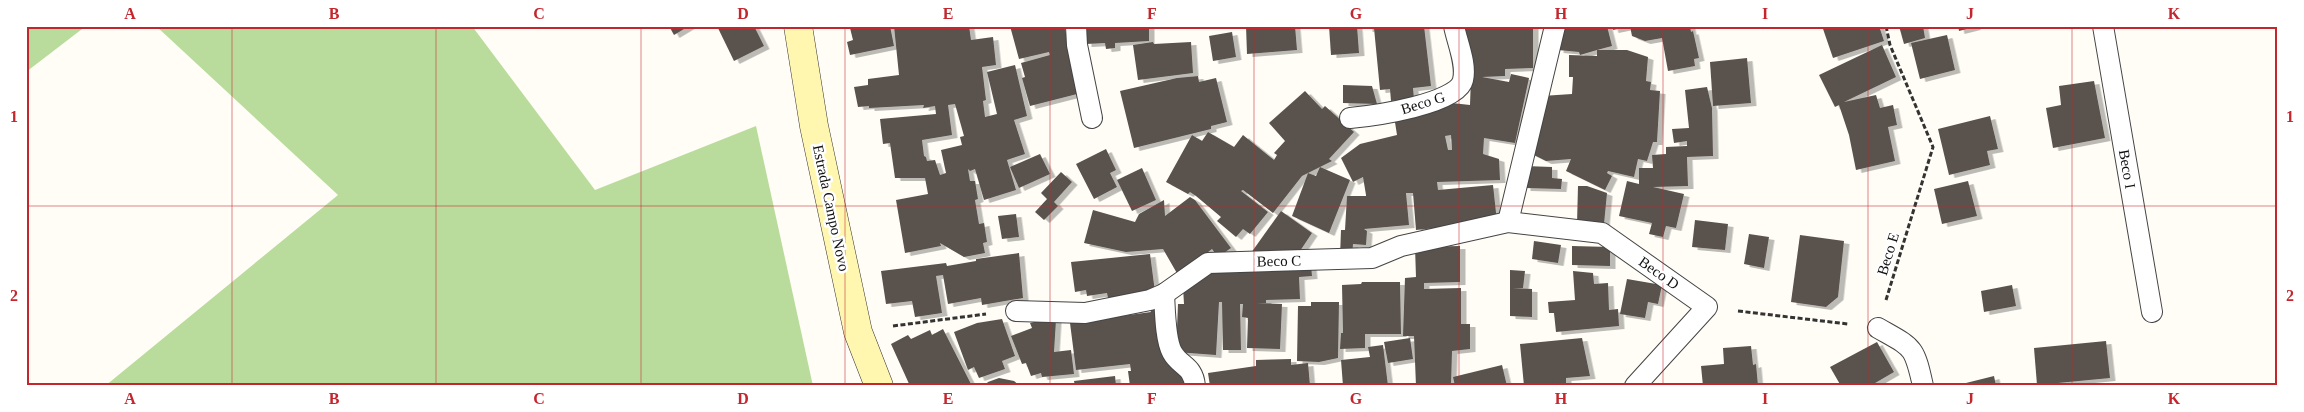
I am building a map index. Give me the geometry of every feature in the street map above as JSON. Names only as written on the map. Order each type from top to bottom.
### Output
[{"type":"street","name":"Estrada Campo Novo","points":[[798,26],[814,126],[858,332],[879,386]]},
{"type":"lane","points":[[1076,26],[1076,46],[1092,118]]},
{"type":"lane","name":"Beco G","points":[[1350,118],[1377,116],[1446,97],[1457,92],[1463,81],[1464,69],[1454,26]]},
{"type":"lane","points":[[1508,222],[1555,26]]},
{"type":"lane","name":"Beco I","points":[[2103,26],[2152,312]]},
{"type":"lane","name":"Beco C","points":[[1016,311],[1085,313],[1150,300],[1164,294],[1208,263],[1372,258],[1401,246],[1508,222]]},
{"type":"lane","name":"Beco D","points":[[1508,222],[1602,232],[1707,307]]},
{"type":"lane","points":[[1164,294],[1171,351],[1189,368],[1193,375],[1194,386]]},
{"type":"lane","points":[[1635,386],[1707,307]]},
{"type":"lane","points":[[1878,328],[1911,348],[1918,360],[1924,386]]},
{"type":"path","name":"Beco E","points":[[1878,328],[1932,147],[1890,45],[1886,26]]},
{"type":"path","points":[[1707,307],[1878,328]]},
{"type":"path","points":[[858,332],[937,319],[1016,311]]},
{"type":"green space","points":[[26,26],[86,26],[26,72]]},
{"type":"green space","points":[[156,26],[472,26],[595,190],[756,126],[813,386],[105,386],[338,195]]},
{"type":"building","points":[[669,26],[689,26],[674,35]]},
{"type":"building","points":[[717,26],[754,26],[764,46],[734,61]]},
{"type":"building","points":[[856,26],[890,26],[894,46],[850,55],[847,42],[853,40],[850,28]]},
{"type":"building","points":[[894,26],[969,26],[971,40],[993,37],[996,65],[982,67],[986,100],[983,101],[985,117],[997,114],[987,72],[1015,65],[1027,116],[1014,120],[1025,154],[1007,160],[1016,190],[984,200],[975,169],[970,171],[968,169],[970,181],[975,181],[978,199],[975,200],[979,224],[984,223],[987,242],[983,243],[985,253],[964,257],[940,243],[941,246],[905,253],[896,200],[928,194],[925,178],[895,178],[890,143],[883,144],[880,119],[936,114],[935,106],[923,108],[924,105],[858,107],[854,87],[868,85],[868,79],[899,75]],"holes":[[[955,104],[964,136],[960,137],[962,145],[941,150],[946,173],[940,175],[935,160],[927,161],[924,156],[922,140],[952,135],[948,105]]]},
{"type":"building","points":[[1010,26],[1064,26],[1081,93],[1030,106],[1022,78],[1025,77],[1021,63],[1050,55],[1049,52],[1019,59]]},
{"type":"building","points":[[1085,26],[1149,26],[1149,41],[1115,43],[1115,48],[1106,49],[1105,43],[1086,44]]},
{"type":"building","points":[[1246,26],[1295,26],[1297,50],[1247,54]]},
{"type":"building","points":[[1329,26],[1357,26],[1359,53],[1331,55]]},
{"type":"building","points":[[1367,26],[1424,26],[1431,86],[1413,88],[1414,99],[1391,101],[1390,89],[1380,90],[1374,28],[1367,29]]},
{"type":"building","points":[[1458,26],[1533,26],[1533,68],[1505,69],[1505,76],[1482,77],[1509,82],[1511,74],[1529,78],[1515,143],[1484,138],[1483,154],[1499,159],[1500,180],[1437,182],[1438,190],[1493,185],[1497,222],[1416,230],[1413,193],[1406,193],[1409,225],[1364,229],[1367,231],[1366,245],[1353,244],[1352,257],[1340,257],[1341,230],[1345,230],[1347,196],[1366,196],[1363,177],[1353,182],[1341,158],[1360,144],[1397,135],[1394,116],[1441,109],[1440,105],[1452,103],[1470,105],[1471,77]],"holes":[[[1451,135],[1452,150],[1448,150],[1445,136]]]},
{"type":"building","points":[[1561,26],[1607,26],[1612,46],[1580,55],[1579,52],[1558,50]]},
{"type":"building","points":[[1612,26],[1628,26],[1628,27],[1613,30]]},
{"type":"building","points":[[1630,26],[1690,26],[1691,32],[1693,31],[1699,58],[1694,59],[1695,66],[1668,71],[1662,38],[1645,41],[1632,36]]},
{"type":"building","points":[[1822,26],[1879,26],[1884,41],[1833,58]]},
{"type":"building","points":[[1899,26],[1923,26],[1925,38],[1904,44]]},
{"type":"building","points":[[1958,26],[1975,26],[1975,27],[1959,31]]},
{"type":"building","points":[[1232,32],[1236,57],[1213,61],[1209,36]]},
{"type":"building","points":[[1947,35],[1955,70],[1920,79],[1911,43]]},
{"type":"building","points":[[1153,42],[1154,44],[1191,42],[1193,73],[1138,80],[1133,45]]},
{"type":"building","points":[[1882,45],[1896,77],[1844,102],[1876,95],[1880,108],[1893,105],[1897,125],[1888,127],[1895,161],[1856,170],[1849,135],[1839,105],[1835,107],[1819,75]]},
{"type":"building","points":[[1597,50],[1627,50],[1648,57],[1646,81],[1651,82],[1650,90],[1660,91],[1657,142],[1653,142],[1647,161],[1638,159],[1634,177],[1608,171],[1607,173],[1612,176],[1605,190],[1566,171],[1571,159],[1546,161],[1526,151],[1532,124],[1543,122],[1542,96],[1572,94],[1573,77],[1569,77],[1569,55],[1597,56]]},
{"type":"building","points":[[1747,58],[1751,103],[1713,106],[1710,62]]},
{"type":"building","points":[[1198,76],[1199,82],[1216,78],[1227,122],[1211,126],[1211,129],[1134,148],[1120,91],[1177,78]]},
{"type":"building","points":[[2094,81],[2105,138],[2053,148],[2046,108],[2061,105],[2059,86]]},
{"type":"building","points":[[1343,85],[1372,86],[1377,104],[1343,103]]},
{"type":"building","points":[[1707,87],[1712,108],[1713,156],[1687,157],[1688,186],[1653,187],[1684,194],[1676,228],[1666,226],[1663,237],[1649,234],[1652,223],[1619,216],[1627,181],[1639,184],[1639,168],[1653,168],[1652,155],[1666,154],[1666,147],[1687,146],[1687,141],[1674,143],[1672,129],[1689,128],[1685,90]]},
{"type":"building","points":[[1305,91],[1322,109],[1325,106],[1354,132],[1329,159],[1332,161],[1302,176],[1273,213],[1243,190],[1241,191],[1268,212],[1250,234],[1243,229],[1236,237],[1217,221],[1221,217],[1196,196],[1190,192],[1188,194],[1166,182],[1192,135],[1202,141],[1208,132],[1234,147],[1243,135],[1274,160],[1277,155],[1274,153],[1285,141],[1269,123]]},
{"type":"building","points":[[1990,116],[1998,149],[1987,151],[1990,165],[1949,175],[1938,129]]},
{"type":"building","points":[[1106,149],[1116,170],[1110,173],[1117,187],[1094,199],[1076,164]]},
{"type":"building","points":[[1040,154],[1050,174],[1019,188],[1010,167]]},
{"type":"building","points":[[1525,166],[1552,167],[1552,178],[1562,179],[1561,189],[1525,188]]},
{"type":"building","points":[[1320,167],[1350,180],[1329,233],[1292,216],[1308,173],[1316,176]]},
{"type":"building","points":[[1142,168],[1156,200],[1132,211],[1117,180]]},
{"type":"building","points":[[1061,172],[1072,182],[1054,202],[1058,206],[1044,220],[1035,212],[1047,199],[1041,193]]},
{"type":"building","points":[[1968,181],[1977,216],[1942,224],[1934,189]]},
{"type":"building","points":[[1578,186],[1587,186],[1607,193],[1604,224],[1577,224]]},
{"type":"building","points":[[1190,197],[1195,200],[1231,248],[1218,257],[1212,249],[1178,275],[1163,249],[1126,252],[1084,243],[1093,210],[1135,222],[1139,214],[1164,200],[1165,216]]},
{"type":"building","points":[[1281,211],[1312,233],[1294,260],[1251,253]]},
{"type":"building","points":[[1016,214],[1019,237],[1002,239],[998,216]]},
{"type":"building","points":[[1695,220],[1728,224],[1725,250],[1692,247]]},
{"type":"building","points":[[1749,234],[1769,237],[1764,268],[1744,264]]},
{"type":"building","points":[[1800,235],[1844,241],[1838,297],[1826,307],[1791,302]]},
{"type":"building","points":[[1534,241],[1561,245],[1558,263],[1532,259]]},
{"type":"building","points":[[1460,246],[1460,282],[1424,283],[1424,289],[1461,288],[1461,324],[1470,324],[1470,349],[1452,351],[1451,386],[1416,386],[1414,336],[1403,336],[1405,278],[1416,277],[1415,247]]},
{"type":"building","points":[[1572,246],[1610,247],[1610,266],[1572,265]]},
{"type":"building","points":[[1019,253],[1023,298],[982,305],[981,298],[948,304],[943,275],[936,276],[942,313],[915,317],[912,301],[886,304],[881,271],[946,263],[947,266],[976,261],[976,259]]},
{"type":"building","points":[[1150,254],[1155,292],[1108,298],[1107,293],[1087,296],[1086,290],[1075,292],[1071,262]]},
{"type":"building","points":[[1311,265],[1312,276],[1299,277],[1300,299],[1266,300],[1266,303],[1256,303],[1282,304],[1280,349],[1247,348],[1248,318],[1242,317],[1243,304],[1240,304],[1241,350],[1223,350],[1222,302],[1219,302],[1216,355],[1176,352],[1178,304],[1184,304],[1183,287],[1199,270]]},
{"type":"building","points":[[1510,270],[1525,271],[1523,288],[1513,288],[1532,289],[1532,317],[1510,316]]},
{"type":"building","points":[[1573,271],[1593,273],[1594,284],[1608,283],[1609,310],[1618,309],[1619,326],[1556,332],[1554,313],[1549,313],[1548,302],[1575,300]]},
{"type":"building","points":[[1627,279],[1662,285],[1658,304],[1648,302],[1645,318],[1620,314]]},
{"type":"building","points":[[1362,282],[1400,282],[1401,334],[1365,334],[1365,348],[1340,349],[1341,333],[1343,333],[1342,285],[1361,284]]},
{"type":"building","points":[[2012,285],[2016,306],[1984,312],[1981,291]]},
{"type":"building","points":[[1311,302],[1339,302],[1338,358],[1319,362],[1297,361],[1298,306],[1311,306]]},
{"type":"building","points":[[1159,309],[1168,365],[1181,363],[1185,386],[1130,386],[1128,371],[1131,371],[1130,364],[1076,370],[1070,323],[1151,312],[1150,310]]},
{"type":"building","points":[[1050,318],[1056,320],[1054,352],[1071,350],[1074,374],[1042,377],[1041,373],[1031,376],[1026,363],[1022,364],[1011,336],[1032,328],[1030,323]]},
{"type":"building","points":[[1002,319],[1015,356],[1002,361],[1005,369],[979,378],[974,367],[968,370],[954,332],[977,323]]},
{"type":"building","points":[[943,329],[972,386],[910,386],[891,344],[908,335],[911,339],[930,330],[932,335]]},
{"type":"building","points":[[1410,338],[1413,359],[1388,363],[1384,342]]},
{"type":"building","points":[[1582,338],[1590,376],[1566,378],[1566,386],[1524,386],[1520,344]]},
{"type":"building","points":[[2106,341],[2110,378],[2037,385],[2034,348]]},
{"type":"building","points":[[1877,342],[1894,372],[1870,386],[1841,386],[1830,367]]},
{"type":"building","points":[[1383,345],[1388,386],[1343,386],[1341,360],[1370,357],[1368,347]]},
{"type":"building","points":[[1751,346],[1753,365],[1756,364],[1758,386],[1703,386],[1701,366],[1724,364],[1723,348]]},
{"type":"building","points":[[1291,359],[1291,365],[1308,363],[1310,386],[1210,386],[1208,373],[1256,366],[1256,360]]},
{"type":"building","points":[[1502,365],[1507,386],[1455,386],[1453,377]]},
{"type":"building","points":[[1115,376],[1116,386],[1075,386],[1074,381]]},
{"type":"building","points":[[1994,376],[1996,386],[1958,386],[1958,385]]},
{"type":"building","points":[[999,378],[1014,381],[1020,386],[984,386],[988,382]]}]
